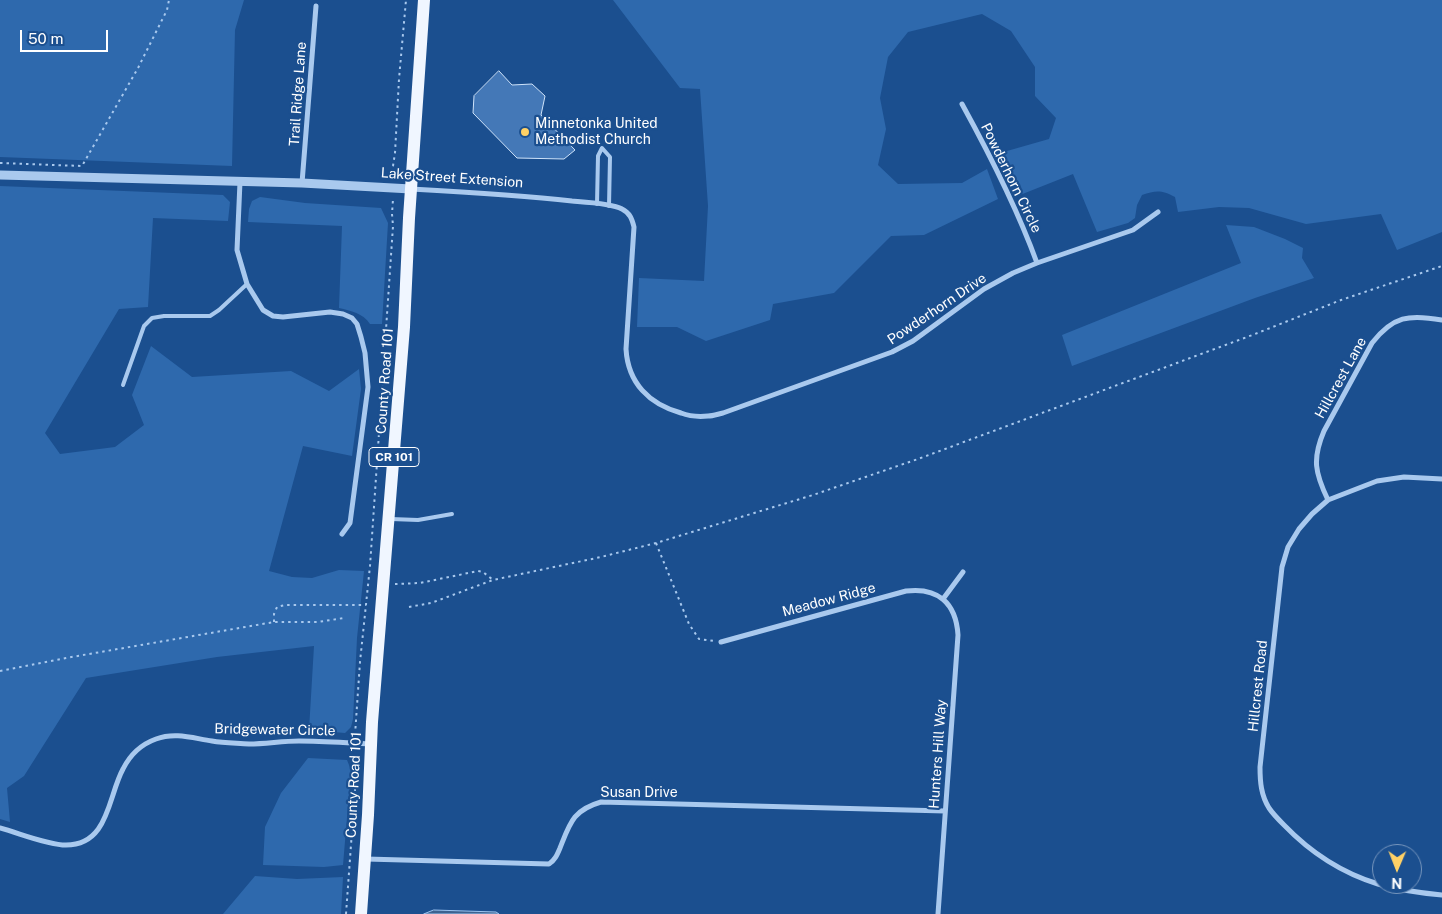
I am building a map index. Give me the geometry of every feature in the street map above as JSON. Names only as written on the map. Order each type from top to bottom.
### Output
[{"type":"main road","name":"County Road 101","points":[[362,914],[378,631],[404,324],[424,0]]},
{"type":"street","name":"Trail Ridge Lane","points":[[302,183],[316,6]]},
{"type":"street","name":"Powderhorn Circle","points":[[962,104],[1015,208],[1037,263]]},
{"type":"street","name":"Lake Street Extension","points":[[0,175],[302,183],[411,188],[529,196],[620,207],[627,212],[634,227],[626,349],[627,360],[633,377],[642,392],[657,404],[672,411],[689,416],[707,416],[724,413]]},
{"type":"street","points":[[240,182],[237,250],[247,284],[263,310],[273,316],[283,317],[330,312],[343,314],[352,318],[357,324],[365,352],[368,387],[350,523],[342,534]]},
{"type":"street","name":"Powderhorn Drive","points":[[724,413],[892,352],[913,341],[984,289],[1014,273],[1037,263],[1132,230],[1158,212]]},
{"type":"street","name":"Hillcrest Lane","points":[[1328,500],[1316,471],[1319,443],[1372,343],[1382,331],[1395,321],[1409,317],[1442,320]]},
{"type":"street","name":"Hillcrest Road","points":[[1442,479],[1404,477],[1377,481],[1328,500],[1299,529],[1288,547],[1282,567],[1260,767],[1260,782],[1270,810],[1291,832],[1317,854],[1346,872],[1378,884],[1411,892],[1442,894]]},
{"type":"street","points":[[943,599],[963,572]]},
{"type":"street","name":"Meadow Ridge","points":[[720,642],[906,591],[919,589],[932,592],[943,599]]},
{"type":"street","name":"Hunters Hill Way","points":[[938,914],[958,635],[957,622],[952,609],[943,599]]},
{"type":"street","name":"Bridgewater Circle","points":[[0,828],[53,843],[66,845],[79,843],[91,836],[100,827],[107,814],[122,770],[131,757],[142,746],[155,739],[170,735],[185,735],[212,741],[252,744],[297,741],[371,744]]},
{"type":"street","name":"Susan Drive","points":[[365,859],[549,864],[554,861],[568,826],[576,814],[588,806],[601,802],[945,811]]},
{"type":"lane","points":[[597,204],[598,156],[602,148],[610,157],[609,206]]},
{"type":"lane","points":[[122,385],[144,326],[152,318],[164,316],[210,316],[247,284]]},
{"type":"lane","points":[[388,519],[418,520],[452,514]]},
{"type":"path","points":[[0,163],[82,166],[138,68],[167,10],[169,0]]},
{"type":"path","points":[[346,914],[356,776],[354,727],[356,724],[370,566],[393,226],[394,177],[392,170],[395,153],[406,0]]},
{"type":"path","points":[[409,607],[431,603],[493,580],[656,543],[813,495],[918,459],[1255,334],[1341,300],[1442,266]]},
{"type":"path","points":[[656,543],[688,624],[699,639],[720,642]]},
{"type":"path","points":[[401,584],[429,582],[478,571],[483,572],[493,580]]},
{"type":"path","points":[[274,622],[274,614],[277,607],[285,605],[366,605]]},
{"type":"path","points":[[0,671],[274,622],[318,622],[344,618]]},
{"type":"shaded area","points":[[0,0],[244,0],[235,30],[232,166],[0,157]]},
{"type":"shaded area","points":[[613,0],[1442,0],[1442,232],[1397,250],[1381,214],[1306,224],[1249,208],[1219,207],[1178,212],[1175,197],[1166,193],[1151,192],[1142,195],[1137,205],[1135,218],[1128,223],[1097,232],[1073,174],[1020,195],[1000,153],[1049,139],[1056,118],[1035,96],[1035,67],[1011,31],[982,14],[908,32],[888,57],[880,98],[886,129],[878,165],[898,184],[962,183],[987,169],[998,199],[924,235],[891,236],[834,293],[773,304],[770,320],[706,341],[677,327],[637,327],[639,278],[704,281],[708,206],[700,89],[680,88]]},
{"type":"shaded area","points":[[0,186],[223,195],[230,202],[228,221],[153,218],[148,307],[119,309],[45,433],[60,454],[115,447],[144,425],[132,395],[151,346],[192,377],[291,371],[329,391],[359,369],[361,389],[352,456],[303,446],[269,571],[292,577],[312,578],[339,570],[364,571],[357,638],[353,719],[351,727],[345,733],[309,730],[314,646],[217,657],[86,678],[24,776],[7,788],[10,822],[0,819]]},
{"type":"shaded area","points":[[260,197],[305,203],[381,208],[388,223],[382,324],[370,324],[360,315],[339,308],[342,226],[248,222],[252,201]]},
{"type":"shaded area","points":[[1226,225],[1254,227],[1303,248],[1302,258],[1314,278],[1072,366],[1062,335],[1241,263]]},
{"type":"shaded area","points":[[308,758],[347,760],[351,770],[343,865],[324,867],[263,865],[265,827],[281,793]]},
{"type":"shaded area","points":[[255,876],[297,879],[343,877],[341,914],[223,914]]},
{"type":"shaded area","points":[[434,910],[496,912],[499,914],[424,914]]},
{"type":"building","name":"Minnetonka United Methodist Church","points":[[499,71],[512,85],[532,84],[545,96],[541,115],[575,150],[564,159],[517,158],[473,113],[474,96]]},
{"type":"place","name":"Minnetonka United Methodist Church","points":[[525,132]]}]
